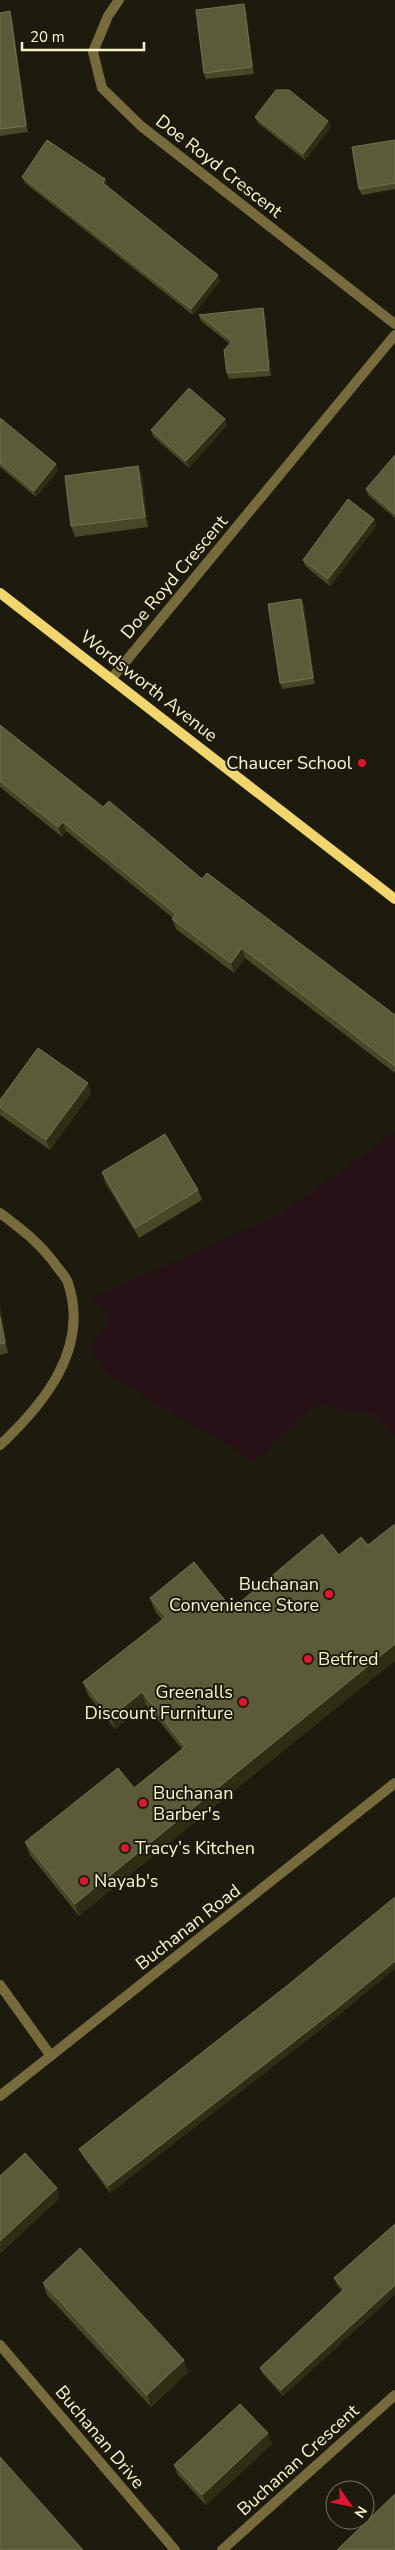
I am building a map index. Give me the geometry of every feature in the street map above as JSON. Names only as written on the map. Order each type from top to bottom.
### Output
[{"type":"street","name":"Doe Royd Crescent","points":[[119,0],[108,16],[94,52],[102,88],[141,126],[395,324]]},
{"type":"street","name":"Doe Royd Crescent","points":[[112,678],[395,335]]},
{"type":"street","name":"Wordsworth Avenue","points":[[0,592],[395,899]]},
{"type":"street","points":[[0,1213],[40,1244],[68,1282],[74,1320],[74,1332],[60,1374],[20,1427],[0,1445]]},
{"type":"street","name":"Buchanan Road","points":[[0,2096],[395,1783]]},
{"type":"street","points":[[0,1985],[51,2056]]},
{"type":"street","name":"Buchanan Drive","points":[[0,2345],[175,2550]]},
{"type":"street","name":"Buchanan Crescent","points":[[222,2550],[395,2395]]},
{"type":"shaded area","points":[[395,1132],[395,1436],[376,1415],[317,1405],[254,1461],[113,1378],[100,1366],[92,1351],[96,1336],[108,1327],[109,1312],[90,1299],[280,1214]]},
{"type":"building","points":[[244,4],[252,67],[204,73],[196,10]]},
{"type":"building","points":[[10,11],[26,126],[0,129],[0,13]]},
{"type":"building","points":[[276,90],[289,90],[328,121],[303,154],[255,117]]},
{"type":"building","points":[[47,140],[105,179],[103,183],[218,275],[191,309],[22,177]]},
{"type":"building","points":[[395,140],[395,183],[359,189],[352,147]]},
{"type":"building","points":[[263,308],[269,370],[227,373],[224,350],[232,341],[199,315]]},
{"type":"building","points":[[189,388],[225,419],[186,461],[151,430]]},
{"type":"building","points":[[0,418],[56,464],[34,491],[0,463]]},
{"type":"building","points":[[395,455],[395,514],[366,489]]},
{"type":"building","points":[[138,466],[145,517],[71,526],[65,476]]},
{"type":"building","points":[[348,499],[374,519],[328,579],[303,560]]},
{"type":"building","points":[[301,599],[313,678],[280,683],[268,604]]},
{"type":"building","points":[[0,725],[103,807],[109,801],[202,879],[207,873],[395,1015],[395,1066],[242,948],[231,963],[172,919],[176,914],[63,822],[58,827],[0,781]]},
{"type":"building","points":[[38,1048],[88,1083],[46,1140],[0,1107],[0,1100]]},
{"type":"building","points":[[165,1134],[198,1190],[135,1228],[102,1172]]},
{"type":"building","points":[[0,1317],[5,1343],[0,1344]]},
{"type":"building","points":[[395,1524],[395,1644],[75,1904],[25,1842],[118,1768],[134,1788],[185,1747],[142,1692],[111,1717],[83,1682],[166,1617],[150,1598],[194,1562],[232,1609],[322,1534],[339,1555],[361,1537],[368,1545]]},
{"type":"building","points":[[395,1897],[395,1961],[108,2186],[79,2149],[288,1985]]},
{"type":"building","points":[[25,2153],[57,2188],[0,2241],[0,2176]]},
{"type":"building","points":[[395,2224],[395,2285],[281,2390],[260,2368],[344,2289],[334,2278]]},
{"type":"building","points":[[80,2248],[184,2360],[147,2395],[43,2283]]},
{"type":"building","points":[[240,2404],[268,2433],[202,2495],[174,2465]]},
{"type":"building","points":[[0,2457],[83,2550],[0,2550]]},
{"type":"building","points":[[395,2494],[395,2550],[337,2550],[358,2530],[375,2530],[375,2513]]},
{"type":"place","name":"Chaucer School","points":[[362,763]]},
{"type":"place","name":"Buchanan Convenience Store","points":[[329,1594]]},
{"type":"place","name":"Betfred","points":[[308,1659]]},
{"type":"place","name":"Greenalls Discount Furniture","points":[[243,1702]]},
{"type":"place","name":"Buchanan Barber's","points":[[143,1803]]},
{"type":"place","name":"Tracy’s Kitchen","points":[[125,1848]]},
{"type":"place","name":"Nayab's","points":[[84,1881]]}]
